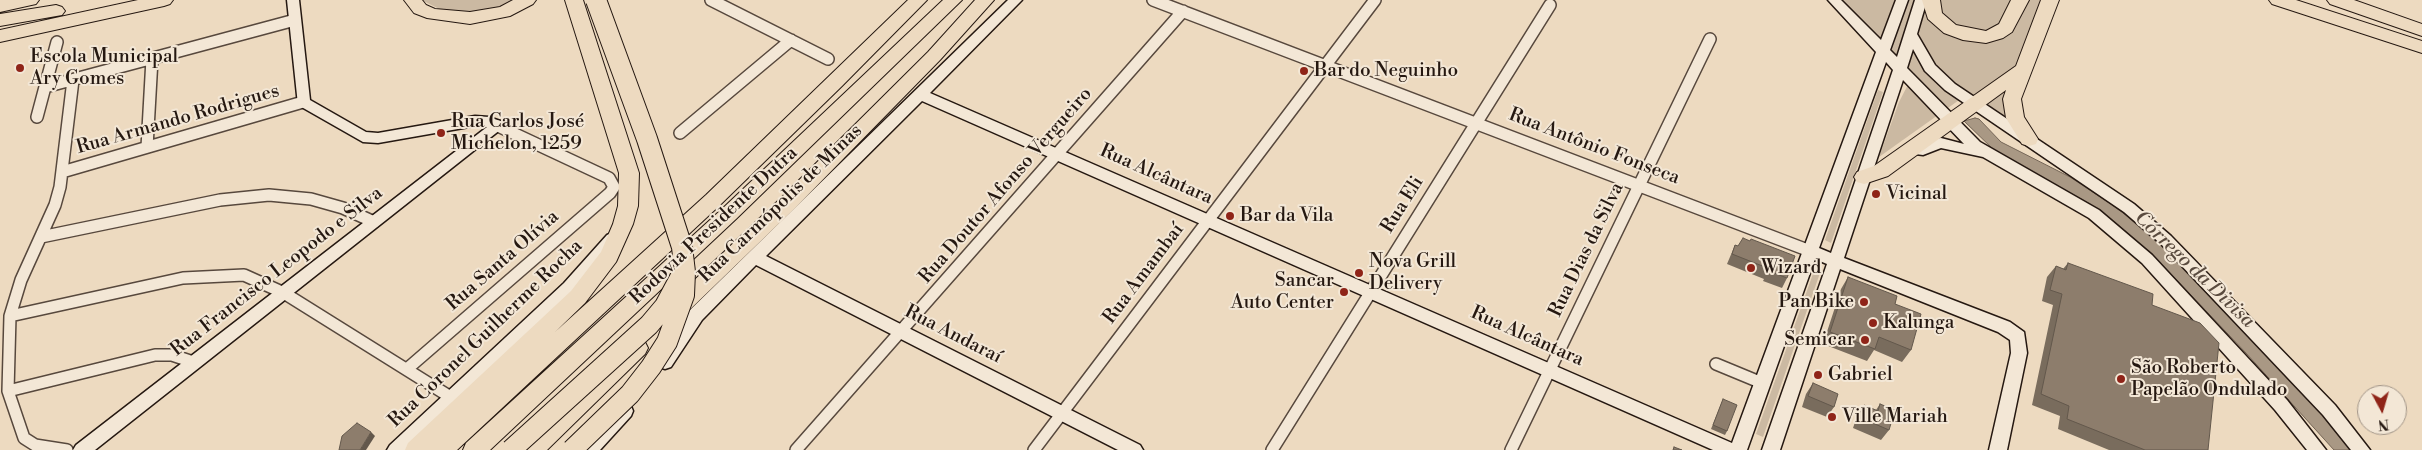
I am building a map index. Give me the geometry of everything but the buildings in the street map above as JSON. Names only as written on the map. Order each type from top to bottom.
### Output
[{"type":"highway","points":[[0,6],[30,0]]},
{"type":"highway","points":[[0,24],[115,0]]},
{"type":"highway","points":[[0,36],[164,0]]},
{"type":"highway","points":[[413,0],[420,9],[433,14],[470,18],[504,12],[527,0]]},
{"type":"highway","points":[[416,450],[578,297],[609,256],[623,224],[628,206],[629,173],[574,0]]},
{"type":"highway","points":[[572,450],[630,394],[667,342],[684,295],[682,247],[650,148],[596,0]]},
{"type":"highway","name":"Rodovia Presidente Dutra","points":[[442,450],[689,222],[836,82],[918,0]]},
{"type":"highway","points":[[654,254],[708,212],[938,0]]},
{"type":"highway","name":"Rodovia Presidente Dutra","points":[[474,450],[722,220],[953,0]]},
{"type":"highway","name":"Rodovia Presidente Dutra","points":[[493,450],[746,214],[967,0]]},
{"type":"highway","points":[[934,56],[986,0]]},
{"type":"highway","points":[[934,56],[952,45],[1000,0]]},
{"type":"highway","points":[[1930,0],[1934,15],[1950,28],[1963,34],[1986,37],[1997,34],[2006,28],[2020,0]]},
{"type":"highway","points":[[2029,139],[2015,118],[2012,106],[2022,70],[2050,0]]},
{"type":"highway","points":[[2278,0],[2319,7],[2422,47]]},
{"type":"highway","points":[[2296,0],[2422,36]]},
{"type":"highway","points":[[2336,0],[2422,30]]},
{"type":"highway","points":[[2355,0],[2422,22]]},
{"type":"highway","points":[[2376,0],[2422,16]]},
{"type":"highway","points":[[0,20],[75,8]]},
{"type":"highway","name":"Rodovia Presidente Dutra","points":[[532,450],[788,203],[934,56]]},
{"type":"highway","points":[[1864,176],[1881,171],[2022,70]]},
{"type":"highway","points":[[511,450],[648,325],[665,306],[674,292],[684,266]]},
{"type":"main road","points":[[293,0],[302,102],[363,137],[369,138],[474,121],[484,121],[498,126]]},
{"type":"main road","name":"Rua Carmópolis de Minas","points":[[589,450],[635,401],[658,372],[696,315],[1016,0]]},
{"type":"main road","points":[[1834,0],[1950,122],[1989,156],[2075,203],[2129,243],[2147,259],[2281,405],[2317,450]]},
{"type":"main road","points":[[1738,450],[1902,0]]},
{"type":"main road","points":[[1771,450],[1900,69],[1921,0]]},
{"type":"main road","points":[[1911,35],[1930,68],[1950,87],[2129,208],[2166,240],[2329,410],[2361,450]]},
{"type":"main road","name":"Rua Alcântara","points":[[921,95],[1731,450]]},
{"type":"main road","name":"Rua Francisco Leopodo e Silva","points":[[82,450],[498,126]]},
{"type":"main road","points":[[1912,149],[1923,150],[1934,144],[1941,143],[1989,156]]},
{"type":"main road","name":"Rua Coronel Guilherme Rocha","points":[[396,450],[570,287],[623,224]]},
{"type":"main road","name":"Rua Antônio Fonseca","points":[[1810,251],[2004,327],[2018,336],[2019,353],[1998,450]]},
{"type":"main road","name":"Rua Andaraí","points":[[754,257],[1134,450]]},
{"type":"street","points":[[711,0],[828,59]]},
{"type":"street","name":"Rua Antônio Fonseca","points":[[1153,0],[1810,251]]},
{"type":"street","name":"Rua Amambaí","points":[[1034,450],[1206,220],[1375,0]]},
{"type":"street","name":"Rua Eli","points":[[1272,450],[1550,5]]},
{"type":"street","name":"Rua Doutor Afonso Vergueiro","points":[[796,450],[1183,11]]},
{"type":"street","points":[[45,87],[295,20]]},
{"type":"street","name":"Rua Dias da Silva","points":[[1510,450],[1710,39]]},
{"type":"street","points":[[680,133],[790,40]]},
{"type":"street","points":[[37,118],[57,42]]},
{"type":"street","points":[[147,147],[152,59]]},
{"type":"street","points":[[67,450],[35,445],[24,438],[8,391],[10,316],[21,280],[55,205],[62,172],[72,80]]},
{"type":"street","name":"Rua Armando Rodrigues","points":[[62,172],[302,102]]},
{"type":"street","name":"Rua Santa Olívia","points":[[407,369],[610,193],[614,187],[609,178],[498,126]]},
{"type":"street","points":[[42,237],[220,200],[269,195],[311,199],[343,208],[374,222]]},
{"type":"street","points":[[10,316],[183,278],[244,275],[284,292],[452,398]]},
{"type":"street","points":[[8,391],[155,355],[172,355],[193,362]]},
{"type":"street","points":[[1715,365],[1762,383]]},
{"type":"shaded area","points":[[422,0],[517,0],[503,7],[472,13],[441,10]]},
{"type":"shaded area","points":[[1840,0],[2044,0],[2008,120],[1969,93],[1879,157],[1899,102],[1914,73]]},
{"type":"shaded area","points":[[1878,90],[1883,92],[1831,243],[1825,240]]},
{"type":"shaded area","points":[[1975,118],[1979,119],[2001,142],[2070,177],[2147,231],[2188,271],[2357,450],[2334,450],[2153,255],[2090,204],[1995,151],[1964,121]]},
{"type":"shaded area","points":[[1814,271],[1820,273],[1763,437],[1756,434]]},
{"type":"place","name":"Escola Municipal Ary Gomes","points":[[20,68]]},
{"type":"place","name":"Bar do Neguinho","points":[[1304,71]]},
{"type":"place","name":"Rua Carlos José Michelon, 1259","points":[[441,133]]},
{"type":"place","name":"Vicinal","points":[[1876,194]]},
{"type":"place","name":"Bar da Vila","points":[[1230,216]]},
{"type":"place","name":"Wizard","points":[[1751,268]]},
{"type":"place","name":"Nova Grill Delivery","points":[[1359,273]]},
{"type":"place","name":"Sancar Auto Center","points":[[1344,292]]},
{"type":"place","name":"Pan Bike","points":[[1864,302]]},
{"type":"place","name":"Kalunga","points":[[1873,323]]},
{"type":"place","name":"Semicar","points":[[1865,340]]},
{"type":"place","name":"Gabriel","points":[[1818,375]]},
{"type":"place","name":"São Roberto Papelão Ondulado","points":[[2121,379]]},
{"type":"place","name":"Ville Mariah","points":[[1832,417]]},
{"type":"water label","name":"Córrego da Divisa","points":[[2194,270]]}]
